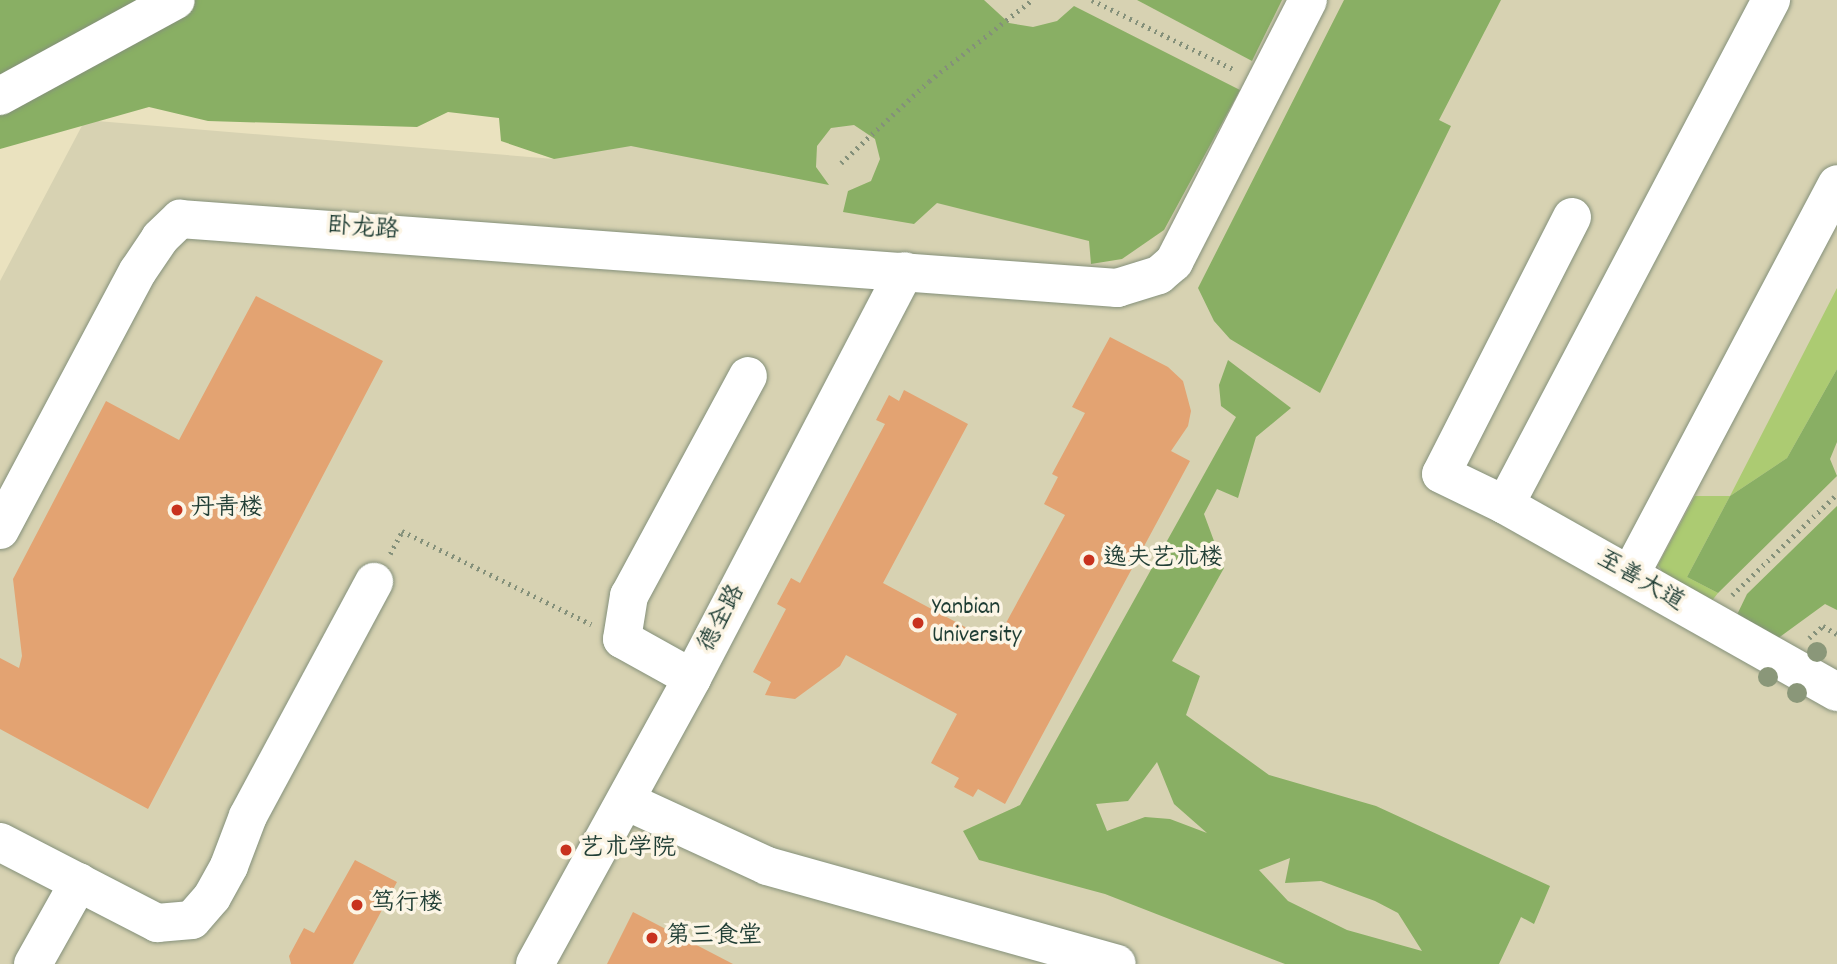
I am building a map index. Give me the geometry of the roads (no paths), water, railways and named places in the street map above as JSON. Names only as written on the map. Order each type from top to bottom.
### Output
[{"type":"lane","points":[[0,96],[176,0]]},
{"type":"lane","points":[[905,271],[1117,288],[1159,275],[1189,237],[1308,0]]},
{"type":"lane","points":[[1505,505],[1771,0]]},
{"type":"lane","points":[[1630,575],[1837,184]]},
{"type":"lane","name":"至善大道","points":[[1572,217],[1441,474],[1505,505],[1630,575],[1712,625],[1837,692]]},
{"type":"lane","name":"卧龙路","points":[[0,530],[138,271],[160,238],[180,219],[905,271]]},
{"type":"lane","name":"德全路","points":[[535,964],[692,678],[905,271]]},
{"type":"lane","points":[[692,678],[622,639],[629,596],[748,376]]},
{"type":"lane","points":[[0,842],[157,923],[192,920],[229,866],[248,816],[374,582]]},
{"type":"lane","points":[[626,801],[767,866],[1117,964]]},
{"type":"lane","points":[[33,964],[79,881]]},
{"type":"place","name":"丹青楼","points":[[177,510]]},
{"type":"place","name":"逸夫艺术楼","points":[[1089,560]]},
{"type":"place","name":"Yanbian University","points":[[918,623]]},
{"type":"place","name":"艺术学院","points":[[566,850]]},
{"type":"place","name":"笃行楼","points":[[357,905]]},
{"type":"place","name":"第三食堂","points":[[652,938]]}]
